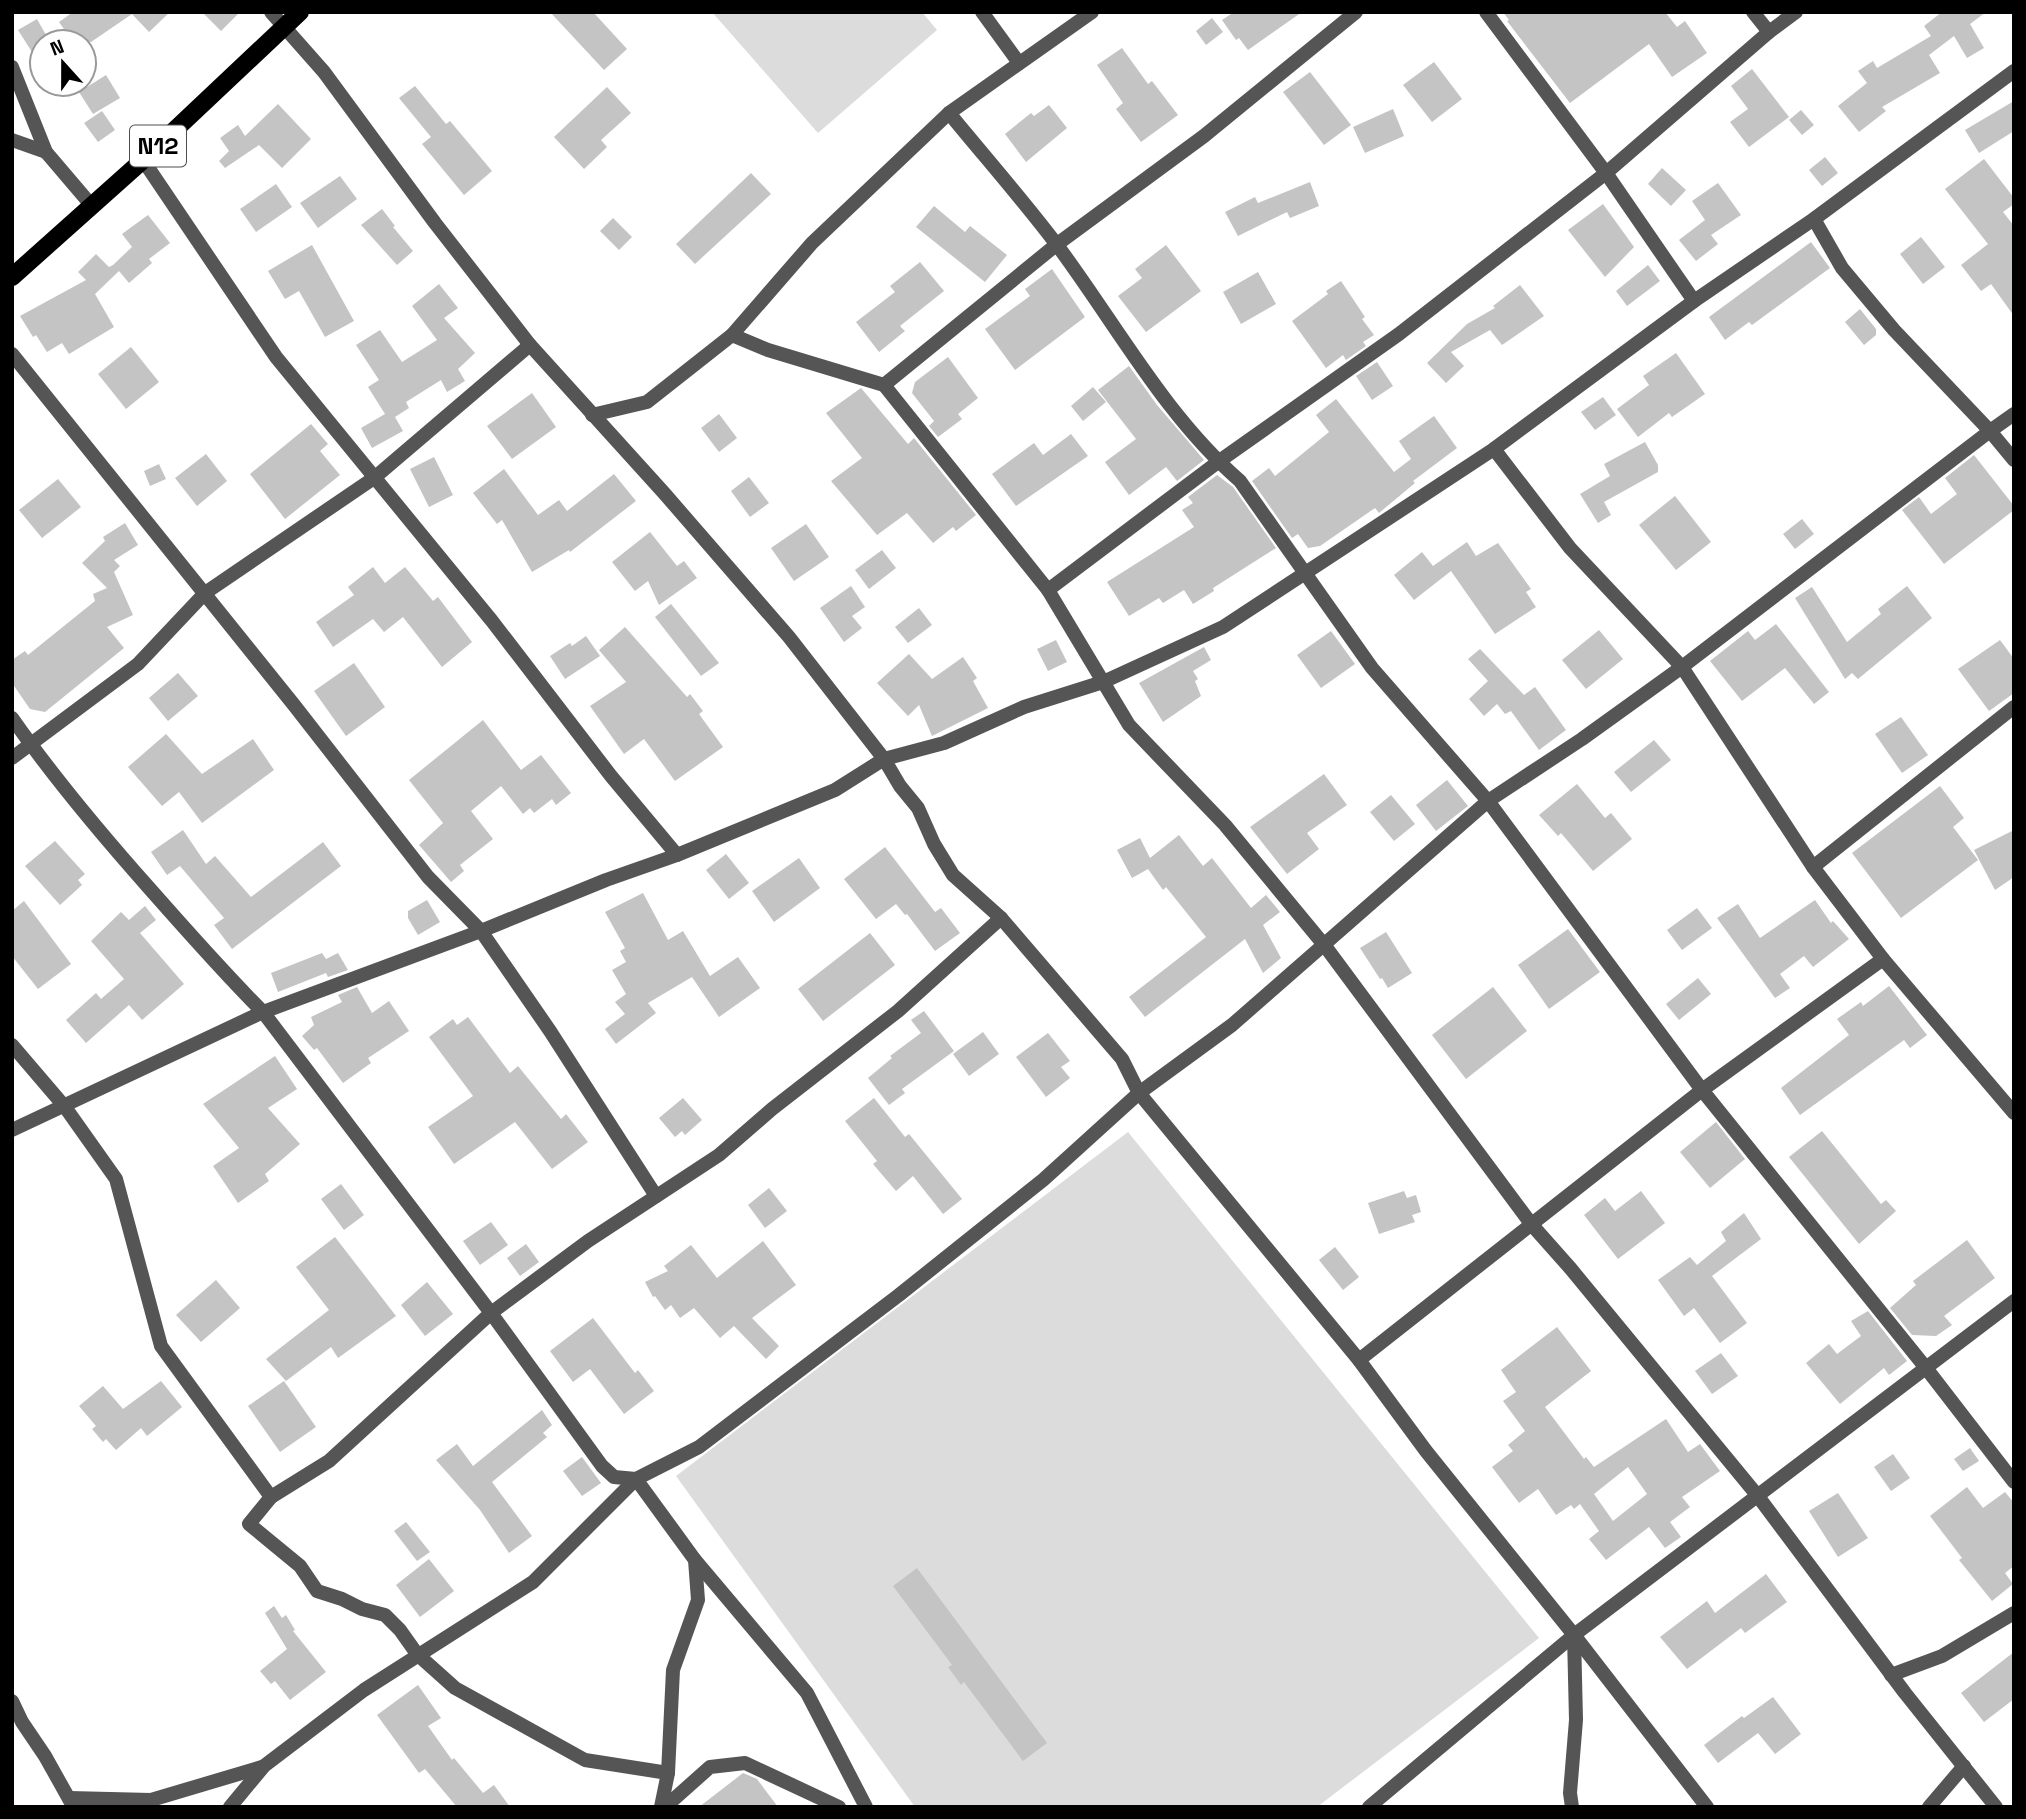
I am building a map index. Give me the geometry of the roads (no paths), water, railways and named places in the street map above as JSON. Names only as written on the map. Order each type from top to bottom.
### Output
[{"type":"main road","name":"N12","points":[[12,277],[143,160],[300,12]]},
{"type":"street","points":[[271,12],[324,72],[435,223],[530,345],[789,637],[884,759],[900,786],[918,808],[934,845],[953,876],[1001,918],[1122,1059],[1139,1093],[1359,1360],[1426,1451],[1574,1635],[1707,1807]]},
{"type":"street","points":[[982,12],[1019,63]]},
{"type":"street","points":[[592,415],[647,402],[732,335],[812,243],[949,113],[1092,12]]},
{"type":"street","points":[[884,385],[1056,245],[1204,136],[1356,12]]},
{"type":"street","points":[[1486,12],[1606,173],[1694,301]]},
{"type":"street","points":[[1754,12],[1769,32]]},
{"type":"street","points":[[1048,590],[1218,462],[1399,334],[1606,173],[1769,32],[1796,12]]},
{"type":"street","points":[[12,67],[46,152],[92,206]]},
{"type":"street","points":[[12,1130],[263,1012],[677,855],[835,790],[884,759],[944,743],[1024,707],[1103,682],[1223,627],[1494,449],[1694,301],[1814,219],[2014,71]]},
{"type":"street","points":[[949,113],[1056,245],[1167,401],[1218,462],[1240,481],[1372,668],[1488,802],[1702,1090],[1926,1368],[2014,1482]]},
{"type":"street","points":[[12,140],[46,152]]},
{"type":"street","points":[[143,160],[276,357],[492,621],[611,776],[677,855]]},
{"type":"street","points":[[1814,219],[1842,268],[1894,330],[2014,460]]},
{"type":"street","points":[[732,335],[768,350],[884,385],[1048,590],[1129,725],[1225,825],[1325,946],[1532,1225],[1757,1495],[1891,1675],[1996,1807]]},
{"type":"street","points":[[12,758],[138,663],[205,593],[374,478],[530,345]]},
{"type":"street","points":[[12,354],[205,593],[428,877],[481,931],[550,1031],[656,1196]]},
{"type":"street","points":[[230,1807],[264,1766],[364,1690],[533,1582],[636,1479],[699,1447],[899,1295],[1043,1180],[1139,1093],[1232,1025],[1488,802],[1682,667],[2014,414]]},
{"type":"street","points":[[1494,449],[1570,548],[1682,667],[1813,867],[1883,959],[2014,1113]]},
{"type":"street","points":[[1813,867],[2014,707]]},
{"type":"street","points":[[12,718],[31,746],[115,849],[226,975],[263,1012],[491,1313],[602,1466],[614,1477],[636,1479],[695,1560],[807,1693],[866,1807]]},
{"type":"street","points":[[668,1773],[584,1760],[455,1688],[417,1654],[385,1615],[317,1591],[300,1566],[249,1524],[271,1497],[328,1461],[491,1313],[588,1241],[719,1155],[772,1109],[898,1011],[1001,918]]},
{"type":"street","points":[[1359,1360],[1702,1090],[1883,959]]},
{"type":"street","points":[[12,1045],[65,1107],[116,1179],[161,1346],[271,1497]]},
{"type":"street","points":[[1370,1807],[1574,1635],[2014,1301]]},
{"type":"street","points":[[663,1807],[668,1773],[673,1670],[698,1600],[695,1560]]},
{"type":"street","points":[[1891,1675],[1942,1656],[2014,1613]]},
{"type":"street","points":[[1572,1807],[1570,1793],[1576,1720],[1574,1635]]},
{"type":"street","points":[[12,1701],[71,1802],[151,1800],[264,1766]]},
{"type":"street","points":[[663,1807],[710,1767],[745,1763],[839,1807]]},
{"type":"street","points":[[1929,1807],[1964,1766]]}]
